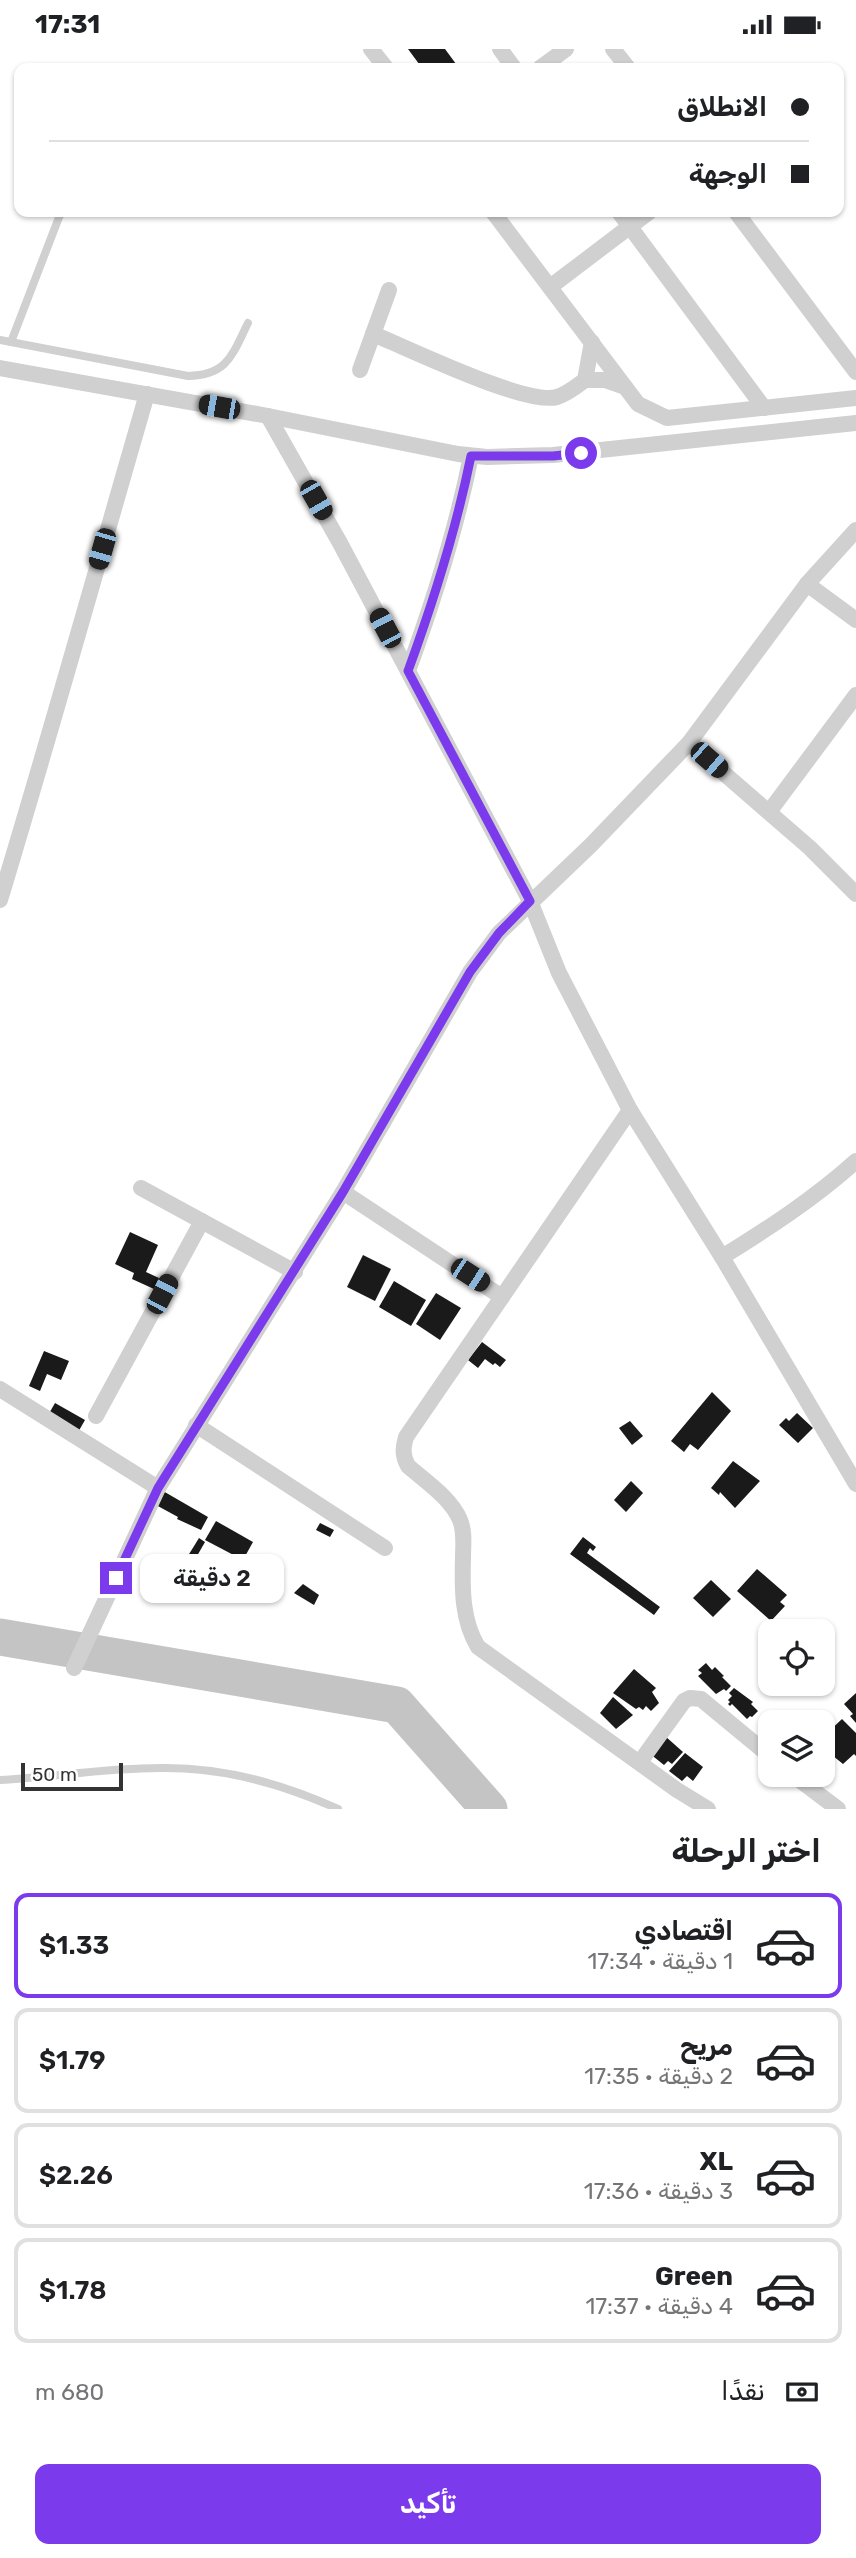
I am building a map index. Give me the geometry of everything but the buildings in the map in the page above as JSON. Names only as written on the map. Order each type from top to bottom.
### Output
[{"type":"street","points":[[371,49],[382,63]]},
{"type":"street","points":[[547,63],[566,49]]},
{"type":"street","points":[[613,49],[624,63]]},
{"type":"street","points":[[497,217],[638,404],[667,418],[856,398]]},
{"type":"street","points":[[623,217],[764,408]]},
{"type":"street","points":[[550,286],[642,217]]},
{"type":"street","points":[[740,217],[856,372]]},
{"type":"street","points":[[360,370],[389,290]]},
{"type":"street","points":[[373,334],[500,386],[539,398],[556,397],[585,380],[605,380],[625,387]]},
{"type":"street","points":[[585,380],[592,342]]},
{"type":"street","points":[[0,367],[471,456],[553,456],[856,423]]},
{"type":"street","points":[[0,900],[53,727],[86,601],[147,394]]},
{"type":"street","points":[[268,416],[340,543],[530,901],[559,973],[630,1110],[722,1257],[856,1484]]},
{"type":"street","points":[[408,671],[459,517],[471,456]]},
{"type":"street","points":[[74,1668],[158,1488],[295,1272],[470,972],[499,933],[591,845],[689,743],[807,584],[856,530]]},
{"type":"street","points":[[807,584],[856,620]]},
{"type":"street","points":[[769,813],[856,695]]},
{"type":"street","points":[[689,743],[810,848],[856,894]]},
{"type":"street","points":[[630,1110],[512,1286],[406,1437],[403,1457],[408,1466],[453,1507],[460,1518],[463,1528],[465,1616],[470,1634],[478,1647],[677,1790],[708,1809]]},
{"type":"street","points":[[722,1257],[771,1227],[856,1161]]},
{"type":"street","points":[[141,1188],[295,1272]]},
{"type":"street","points":[[343,1192],[502,1297]]},
{"type":"street","points":[[96,1416],[202,1221]]},
{"type":"street","points":[[0,1389],[158,1488]]},
{"type":"street","points":[[196,1425],[385,1548]]},
{"type":"street","points":[[640,1762],[684,1701],[695,1697],[701,1699],[758,1746]]},
{"type":"street","points":[[809,1787],[838,1809]]},
{"type":"lane","points":[[11,342],[59,217]]},
{"type":"lane","points":[[0,340],[188,376],[203,375],[215,372],[228,362],[247,323]]},
{"type":"lane","points":[[0,1780],[137,1769],[197,1769],[256,1779],[304,1794],[338,1809]]},
{"type":"taxiway","points":[[0,1637],[397,1705],[489,1809]]},
{"type":"route","points":[[116,1578],[158,1488],[295,1272],[470,972],[499,933],[530,901],[408,671],[435,598],[459,517],[471,456],[553,456],[581,453]]}]
